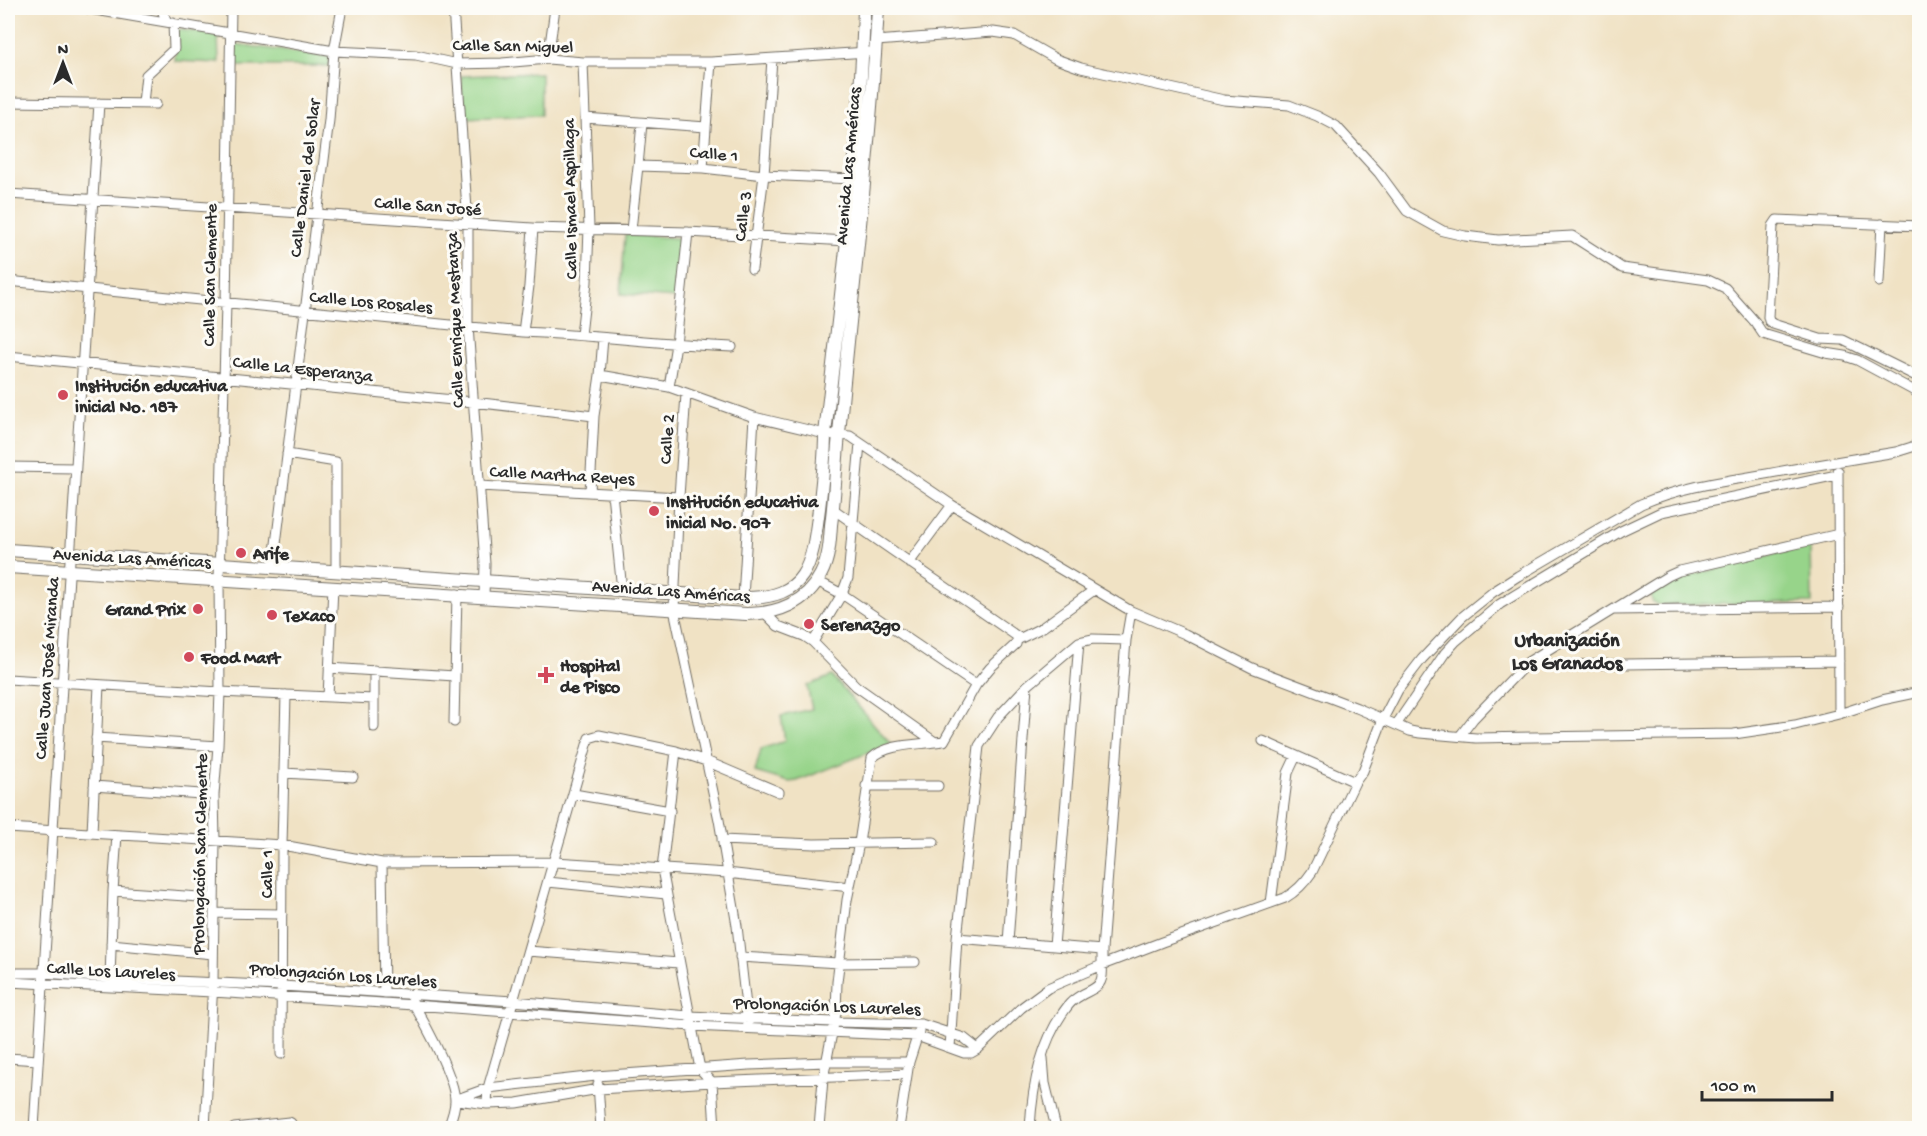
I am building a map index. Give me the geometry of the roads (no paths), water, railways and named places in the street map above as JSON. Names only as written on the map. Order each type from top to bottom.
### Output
[{"type":"main road","name":"Avenida Las Américas","points":[[8,567],[746,614],[765,613],[792,605],[809,592],[822,573],[830,543],[858,253],[871,48],[864,8]]},
{"type":"main road","name":"Avenida Las Américas","points":[[8,550],[743,598],[762,598],[783,592],[798,581],[808,566],[814,548],[825,459],[825,434],[852,179],[878,8]]},
{"type":"main road","points":[[297,585],[299,570]]},
{"type":"street","name":"Calle San Miguel","points":[[84,8],[334,51],[416,55],[457,64],[548,59],[583,62],[711,63],[771,59],[993,32],[1014,35],[1056,59],[1081,68],[1224,100],[1289,105],[1317,116],[1336,126],[1379,173],[1407,211],[1443,231],[1498,240],[1572,236],[1622,268],[1708,280],[1725,288],[1763,334],[1857,360],[1920,394]]},
{"type":"street","points":[[143,104],[146,75],[174,49],[170,22],[161,8]]},
{"type":"street","name":"Calle San Clemente","points":[[219,580],[231,8]]},
{"type":"street","name":"Calle Daniel del Solar","points":[[273,568],[329,120],[334,51],[342,8]]},
{"type":"street","name":"Calle Enrique Mestanza","points":[[453,8],[468,224],[468,326],[485,582],[484,596]]},
{"type":"street","points":[[548,59],[555,8]]},
{"type":"street","name":"Calle 3","points":[[752,269],[764,175],[771,59]]},
{"type":"street","name":"Calle Ismael Aspillaga","points":[[581,335],[587,282],[589,228],[583,62]]},
{"type":"street","points":[[704,168],[711,63]]},
{"type":"street","points":[[8,102],[156,104]]},
{"type":"street","name":"Calle Juan José Miranda","points":[[34,1128],[99,103]]},
{"type":"street","points":[[585,118],[706,127]]},
{"type":"street","points":[[631,230],[642,123]]},
{"type":"street","name":"Calle 1","points":[[638,166],[704,168],[764,175],[852,179]]},
{"type":"street","name":"Calle San José","points":[[8,194],[533,228],[688,232],[847,241]]},
{"type":"street","points":[[1920,226],[1777,220],[1773,226],[1768,316],[1769,321],[1773,324],[1820,339],[1843,340],[1920,378]]},
{"type":"street","points":[[1880,282],[1882,224]]},
{"type":"street","points":[[523,332],[533,228]]},
{"type":"street","name":"Calle 2","points":[[669,387],[688,232]]},
{"type":"street","name":"Calle Los Rosales","points":[[8,281],[523,332],[732,347]]},
{"type":"street","points":[[590,492],[594,416],[603,338]]},
{"type":"street","name":"Calle La Esperanza","points":[[8,356],[594,416]]},
{"type":"street","points":[[600,375],[669,387],[754,417],[825,434],[850,436],[952,505],[1131,611],[1185,634],[1252,668],[1420,733],[1476,738],[1734,734],[1784,727],[1920,692]]},
{"type":"street","name":"Calle 2","points":[[686,394],[674,609],[722,840],[740,957],[748,1029]]},
{"type":"street","points":[[743,598],[754,417]]},
{"type":"street","points":[[813,642],[842,594],[848,578],[860,442]]},
{"type":"street","points":[[978,1049],[1021,1008],[1048,988],[1162,942],[1285,898],[1304,884],[1355,782],[1363,771],[1383,719],[1398,690],[1422,659],[1476,604],[1518,576],[1641,504],[1683,489],[1896,452],[1920,442]]},
{"type":"street","points":[[287,454],[336,462],[336,572]]},
{"type":"street","points":[[1838,462],[1839,714]]},
{"type":"street","points":[[8,467],[75,468]]},
{"type":"street","points":[[1396,725],[1445,653],[1456,641],[1500,604],[1621,531],[1661,512],[1837,475]]},
{"type":"street","name":"Calle Martha Reyes","points":[[479,486],[679,497]]},
{"type":"street","points":[[612,493],[622,590]]},
{"type":"street","points":[[909,563],[952,505]]},
{"type":"street","points":[[833,509],[1019,639]]},
{"type":"street","points":[[1460,736],[1473,719],[1528,662],[1668,576],[1679,571],[1839,534]]},
{"type":"street","name":"Prolongación San Clemente","points":[[205,1128],[213,987],[214,795],[220,692],[219,580]]},
{"type":"street","points":[[817,581],[842,594],[976,685]]},
{"type":"street","points":[[328,697],[333,587]]},
{"type":"street","points":[[819,1128],[823,1079],[833,1027],[839,963],[872,758],[879,752],[945,741],[976,685],[990,668],[1019,639],[1044,627],[1094,590]]},
{"type":"street","points":[[1645,590],[1653,609]]},
{"type":"street","points":[[454,722],[457,594]]},
{"type":"street","points":[[1613,610],[1839,607]]},
{"type":"street","points":[[1030,1128],[1035,1084],[1043,1055],[1061,1016],[1073,1000],[1097,988],[1103,976],[1102,950],[1126,640],[1131,611]]},
{"type":"street","points":[[765,613],[778,626],[813,642],[856,686],[936,742]]},
{"type":"street","points":[[950,1048],[957,938],[978,746],[998,717],[1028,686],[1079,642],[1093,639],[1126,640]]},
{"type":"street","points":[[1054,946],[1079,642]]},
{"type":"street","points":[[1528,662],[1554,665],[1839,661]]},
{"type":"street","points":[[329,668],[455,676]]},
{"type":"street","points":[[374,670],[374,727]]},
{"type":"street","points":[[8,680],[374,699]]},
{"type":"street","points":[[92,833],[99,685]]},
{"type":"street","points":[[1008,942],[1028,686]]},
{"type":"street","name":"Calle 1","points":[[281,1054],[282,844],[286,695]]},
{"type":"street","points":[[487,1104],[488,1088],[589,738],[599,735],[676,751],[706,760],[779,792]]},
{"type":"street","points":[[96,738],[218,746]]},
{"type":"street","points":[[1263,741],[1355,782]]},
{"type":"street","points":[[676,751],[662,869],[688,1016],[700,1069],[712,1082],[716,1128]]},
{"type":"street","points":[[1271,903],[1288,773],[1296,756]]},
{"type":"street","points":[[284,773],[353,777]]},
{"type":"street","points":[[94,786],[214,795]]},
{"type":"street","points":[[866,786],[938,786]]},
{"type":"street","points":[[574,794],[670,811]]},
{"type":"street","points":[[8,828],[282,844],[382,863],[555,862],[727,873],[850,887]]},
{"type":"street","points":[[110,978],[117,835]]},
{"type":"street","points":[[722,840],[814,844],[933,842]]},
{"type":"street","points":[[382,863],[384,993]]},
{"type":"street","points":[[548,882],[666,894]]},
{"type":"street","points":[[113,891],[214,898]]},
{"type":"street","points":[[214,913],[282,914]]},
{"type":"street","points":[[957,938],[1102,950]]},
{"type":"street","points":[[111,944],[213,954]]},
{"type":"street","points":[[528,951],[679,963]]},
{"type":"street","points":[[740,957],[839,963],[915,962]]},
{"type":"street","name":"Calle Los Laureles","points":[[8,973],[44,973]]},
{"type":"street","name":"Prolongación Los Laureles","points":[[44,973],[213,987],[408,994],[688,1016],[747,1018],[833,1027],[918,1036],[967,1054],[978,1049],[969,1041],[951,1033],[921,1024],[833,1027],[748,1029],[414,1005],[282,991]]},
{"type":"street","name":"Calle Los Laureles","points":[[8,982],[213,987]]},
{"type":"street","points":[[408,994],[444,1064],[454,1093],[455,1100],[448,1128]]},
{"type":"street","points":[[899,1128],[909,1062],[921,1024]]},
{"type":"street","points":[[1043,1055],[1046,1083],[1056,1128]]},
{"type":"street","points":[[8,1058],[38,1060]]},
{"type":"street","points":[[455,1100],[488,1088],[596,1076],[826,1062],[909,1062]]},
{"type":"street","points":[[455,1100],[487,1104],[517,1102],[598,1089],[907,1074]]},
{"type":"street","points":[[596,1076],[601,1128]]},
{"type":"street","points":[[234,1128],[289,1122],[292,1128]]},
{"type":"place","name":"Institución educativa inicial No. 187","points":[[63,395]]},
{"type":"place","name":"Institución educativa inicial No. 907","points":[[654,511]]},
{"type":"place","name":"Arife","points":[[241,553]]},
{"type":"place","name":"Grand Prix","points":[[198,609]]},
{"type":"place","name":"Texaco","points":[[272,615]]},
{"type":"place","name":"Serenazgo","points":[[809,624]]},
{"type":"place","name":"Food Mart","points":[[189,657]]},
{"type":"place","name":"Hospital de Pisco","points":[[546,675]]},
{"type":"district","name":"Urbanización Los Granados","points":[[1567,650]]}]
